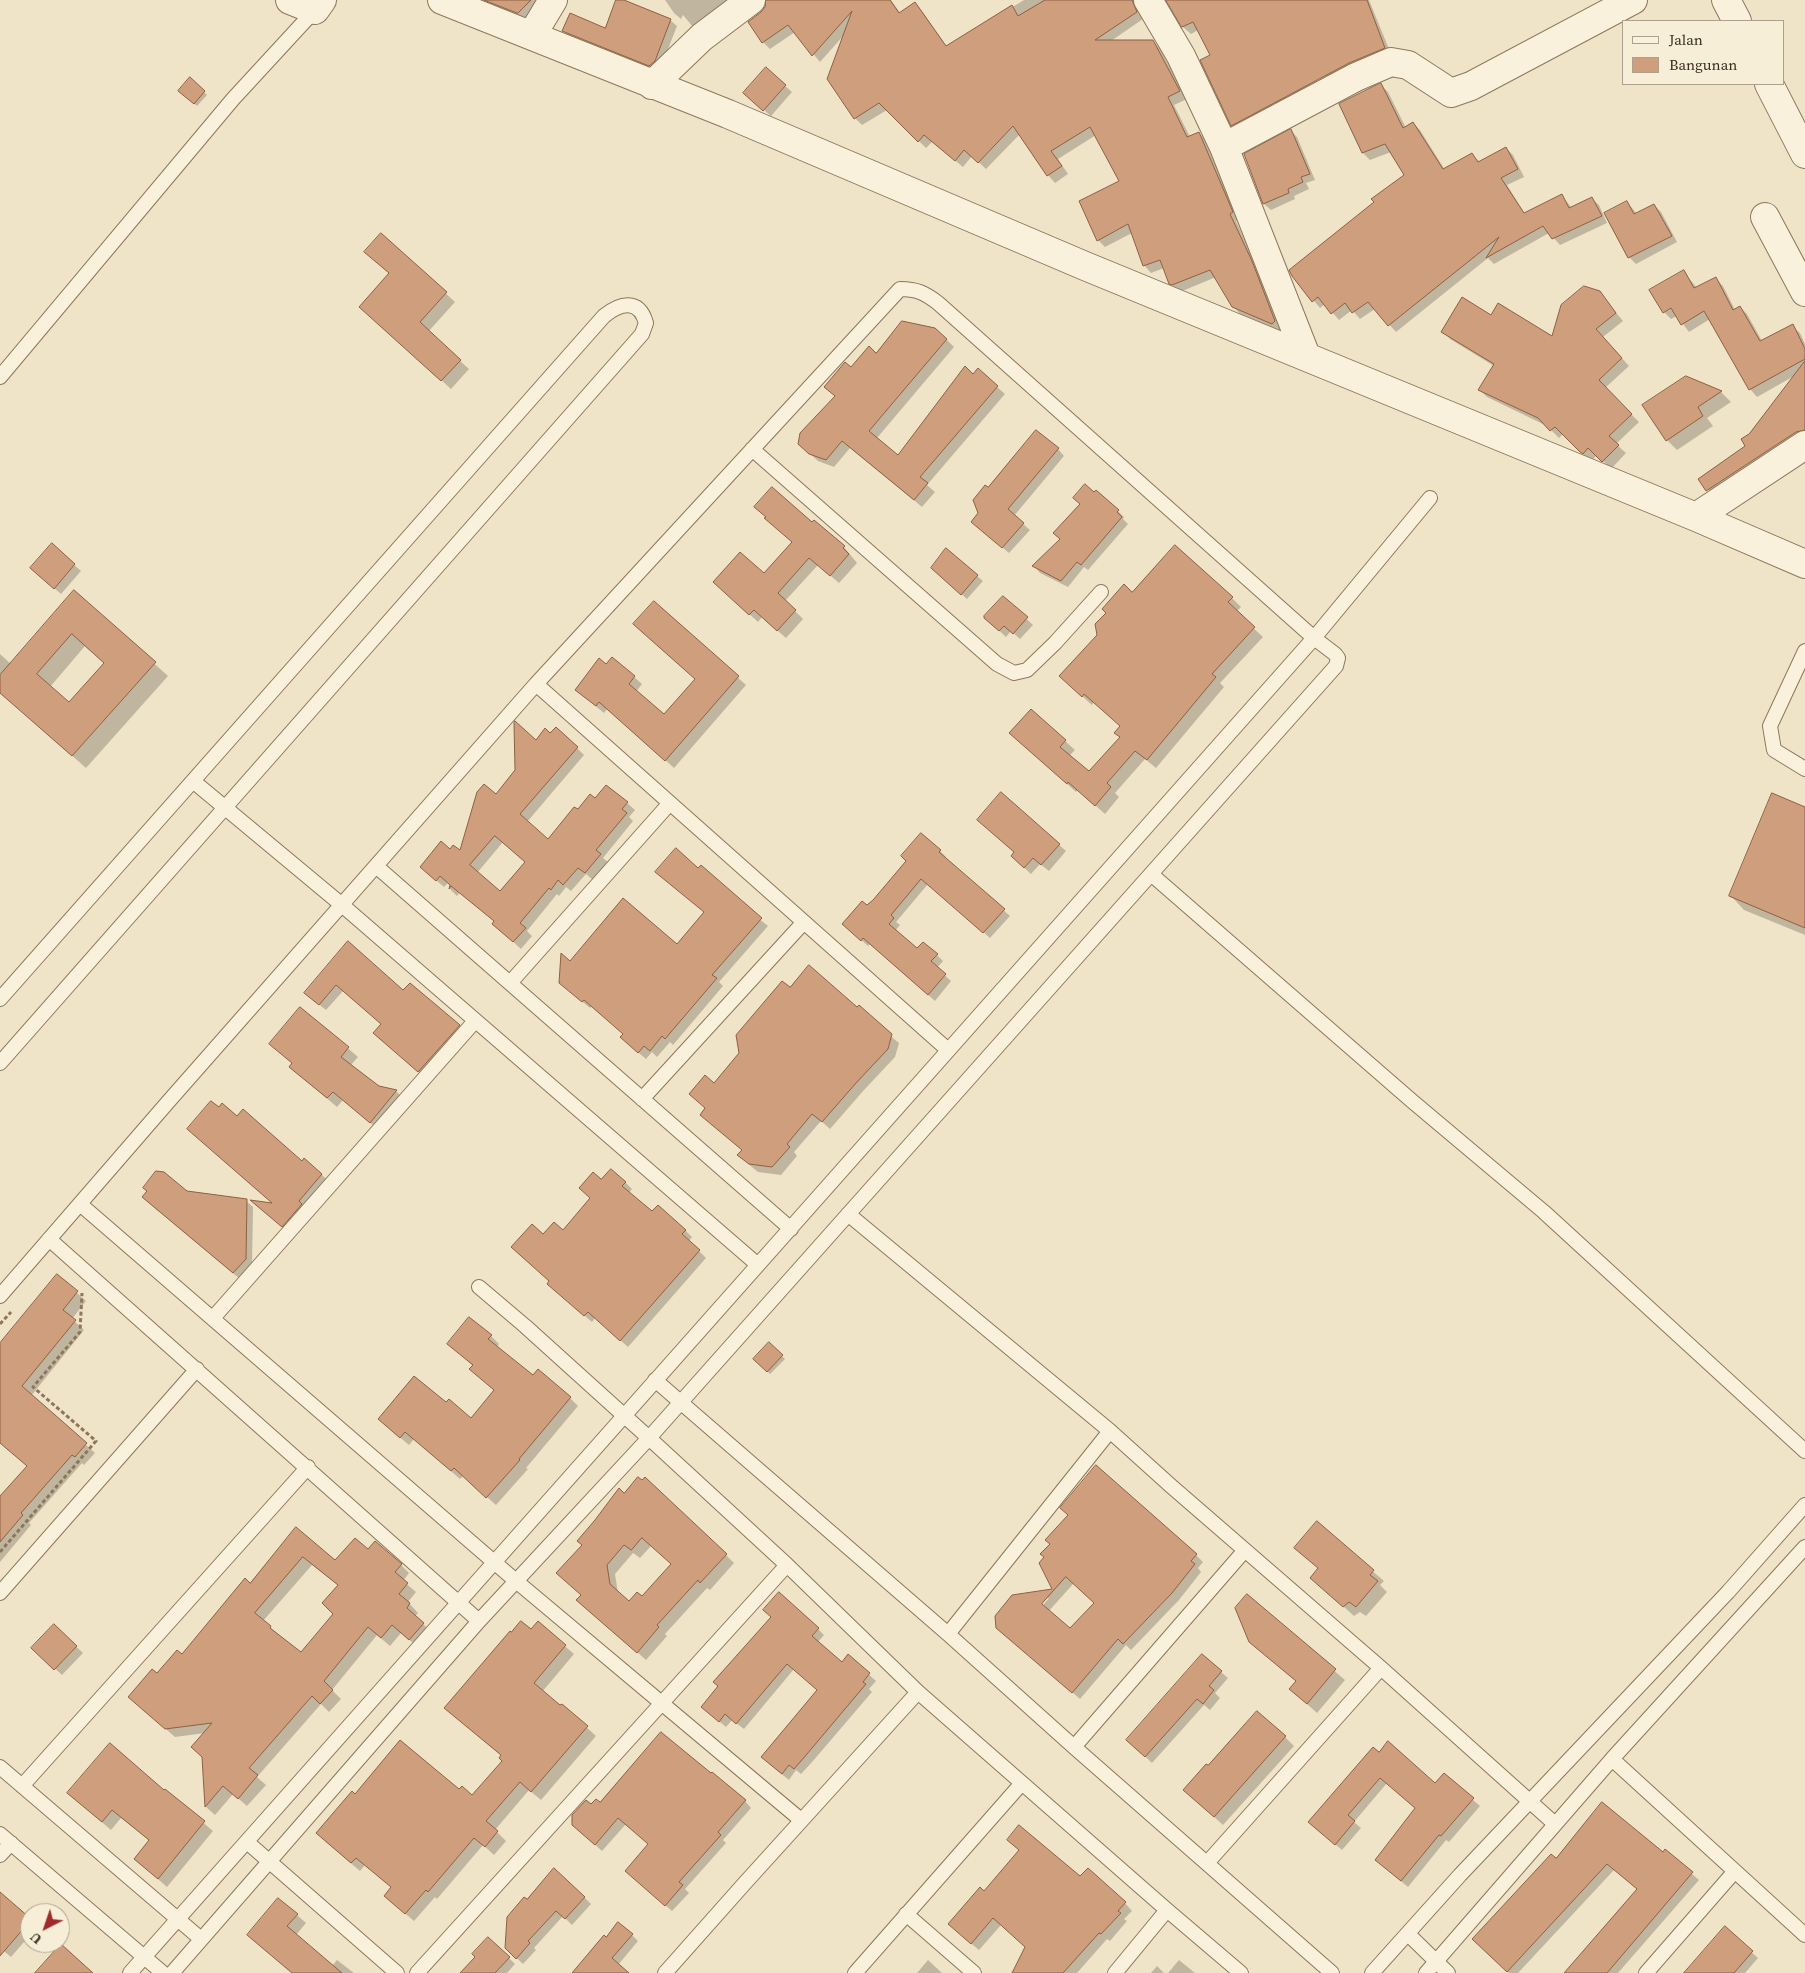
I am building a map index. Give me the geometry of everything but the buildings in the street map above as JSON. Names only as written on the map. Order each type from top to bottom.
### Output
[{"type":"street","points":[[290,0],[318,5]]},
{"type":"street","points":[[442,0],[728,114],[1085,266],[1696,517],[1805,564]]},
{"type":"street","points":[[532,36],[554,0]]},
{"type":"street","points":[[652,85],[702,37],[751,0]]},
{"type":"street","points":[[1148,0],[1181,56],[1224,147],[1306,356]]},
{"type":"street","points":[[1224,147],[1356,77],[1391,62],[1408,65],[1451,93],[1471,86],[1633,0]]},
{"type":"street","points":[[1726,0],[1736,20]]},
{"type":"street","points":[[1770,85],[1805,154]]},
{"type":"street","points":[[1764,218],[1796,249],[1805,292]]},
{"type":"street","points":[[1696,517],[1805,445]]},
{"type":"lane","points":[[0,377],[233,99],[318,5]]},
{"type":"lane","points":[[0,1296],[536,684],[900,288],[913,288],[938,303],[1338,658],[1336,666],[649,1438],[479,1620],[172,1973]]},
{"type":"lane","points":[[0,999],[604,316],[613,308],[626,305],[634,305],[640,310],[646,322],[642,334],[0,1063]]},
{"type":"lane","points":[[752,449],[997,664],[1014,673],[1027,670],[1055,643],[1101,592]]},
{"type":"lane","points":[[130,1973],[1314,638],[1430,498]]},
{"type":"lane","points":[[1805,651],[1770,726],[1774,750],[1805,768]]},
{"type":"lane","points":[[536,684],[948,1050]]},
{"type":"lane","points":[[193,782],[342,905],[758,1265]]},
{"type":"lane","points":[[510,983],[670,803]]},
{"type":"lane","points":[[376,866],[791,1228]]},
{"type":"lane","points":[[1151,874],[1412,1101],[1544,1212],[1805,1451]]},
{"type":"lane","points":[[642,1099],[804,922]]},
{"type":"lane","points":[[213,1318],[475,1020]]},
{"type":"lane","points":[[80,1204],[516,1580],[801,1820]]},
{"type":"lane","points":[[848,1214],[1110,1431],[1381,1668],[1555,1824]]},
{"type":"lane","points":[[50,1239],[460,1601],[479,1620]]},
{"type":"lane","points":[[479,1287],[649,1438],[787,1565],[918,1692],[1167,1910],[1242,1973]]},
{"type":"lane","points":[[0,1593],[197,1370]]},
{"type":"lane","points":[[655,1380],[948,1634],[1332,1973]]},
{"type":"lane","points":[[948,1634],[1110,1431]]},
{"type":"lane","points":[[22,1786],[308,1467]]},
{"type":"lane","points":[[1372,1973],[1460,1875],[1728,1592],[1805,1505]]},
{"type":"lane","points":[[1426,1973],[1612,1759],[1805,1547]]},
{"type":"lane","points":[[1074,1747],[1245,1550]]},
{"type":"lane","points":[[418,1973],[661,1702],[787,1565]]},
{"type":"lane","points":[[1207,1863],[1381,1668]]},
{"type":"lane","points":[[665,1973],[918,1692]]},
{"type":"lane","points":[[1612,1759],[1805,1935]]},
{"type":"lane","points":[[0,1767],[201,1939]]},
{"type":"lane","points":[[855,1973],[1022,1782]]},
{"type":"lane","points":[[0,1855],[5,1838],[163,1973]]},
{"type":"lane","points":[[247,1842],[397,1973]]},
{"type":"lane","points":[[1646,1973],[1735,1871]]},
{"type":"lane","points":[[1115,1973],[1167,1910]]},
{"type":"lane","points":[[906,1914],[974,1973]]},
{"type":"lane","points":[[1408,1934],[1448,1973]]},
{"type":"path","points":[[0,1552],[96,1441],[33,1387],[80,1332],[82,1287]]},
{"type":"path","points":[[0,1324],[12,1310]]}]
